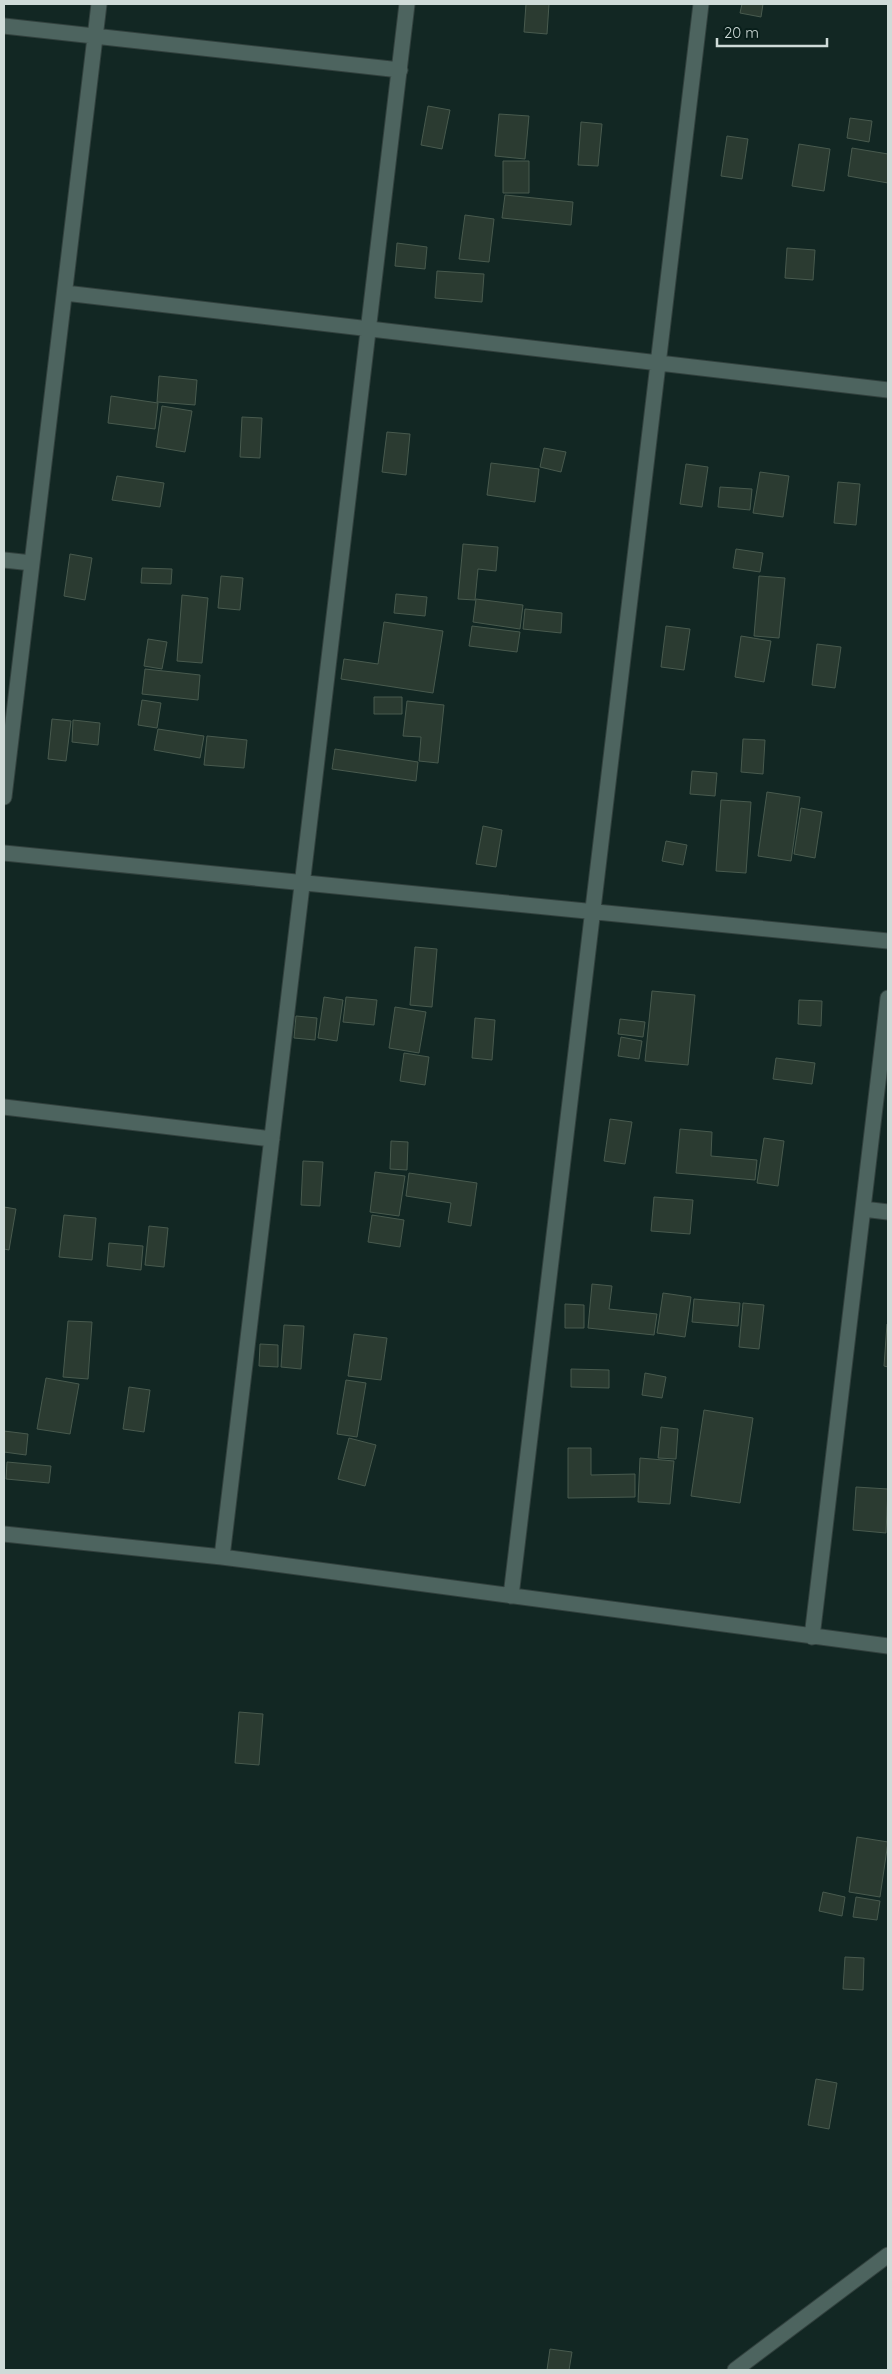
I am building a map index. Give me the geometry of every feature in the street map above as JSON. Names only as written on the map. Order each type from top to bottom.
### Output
[{"type":"street","points":[[4,797],[99,4]]},
{"type":"street","points":[[222,1557],[407,4]]},
{"type":"street","points":[[511,1596],[701,4]]},
{"type":"street","points":[[4,26],[400,70]]},
{"type":"street","points":[[65,293],[888,390]]},
{"type":"street","points":[[4,560],[32,563]]},
{"type":"street","points":[[4,854],[888,941]]},
{"type":"street","points":[[812,1637],[888,998]]},
{"type":"street","points":[[4,1107],[272,1139]]},
{"type":"street","points":[[863,1209],[888,1212]]},
{"type":"street","points":[[4,1534],[222,1557],[888,1646]]},
{"type":"street","points":[[735,2370],[888,2255]]},
{"type":"building","points":[[526,4],[549,4],[547,34],[524,32]]},
{"type":"building","points":[[742,4],[763,4],[761,17],[740,13]]},
{"type":"building","points":[[428,106],[450,110],[442,149],[421,145]]},
{"type":"building","points":[[499,114],[529,116],[525,159],[495,156]]},
{"type":"building","points":[[850,118],[872,121],[869,142],[847,138]]},
{"type":"building","points":[[581,122],[602,124],[598,166],[578,165]]},
{"type":"building","points":[[727,136],[748,139],[742,179],[721,176]]},
{"type":"building","points":[[799,144],[830,149],[824,191],[792,186]]},
{"type":"building","points":[[852,148],[888,154],[888,183],[848,176]]},
{"type":"building","points":[[503,161],[529,161],[529,193],[503,193]]},
{"type":"building","points":[[505,195],[573,202],[571,225],[502,218]]},
{"type":"building","points":[[465,215],[494,219],[489,262],[459,259]]},
{"type":"building","points":[[397,243],[427,247],[425,269],[395,266]]},
{"type":"building","points":[[787,248],[815,250],[813,280],[785,278]]},
{"type":"building","points":[[437,271],[484,274],[482,302],[435,298]]},
{"type":"building","points":[[159,376],[197,380],[195,405],[157,402]]},
{"type":"building","points":[[111,396],[158,403],[155,429],[108,423]]},
{"type":"building","points":[[162,406],[192,411],[185,452],[156,447]]},
{"type":"building","points":[[242,417],[262,418],[260,458],[240,457]]},
{"type":"building","points":[[387,432],[410,434],[406,475],[382,472]]},
{"type":"building","points":[[544,448],[566,452],[561,472],[540,467]]},
{"type":"building","points":[[491,463],[539,469],[535,502],[487,495]]},
{"type":"building","points":[[686,464],[708,467],[702,507],[680,504]]},
{"type":"building","points":[[760,472],[789,476],[783,517],[753,513]]},
{"type":"building","points":[[117,476],[164,483],[160,507],[112,500]]},
{"type":"building","points":[[838,482],[860,484],[856,525],[834,523]]},
{"type":"building","points":[[720,487],[752,489],[750,510],[718,507]]},
{"type":"building","points":[[463,544],[498,547],[496,571],[478,569],[475,600],[458,599]]},
{"type":"building","points":[[736,549],[763,553],[760,572],[733,568]]},
{"type":"building","points":[[70,554],[92,558],[85,600],[64,596]]},
{"type":"building","points":[[142,568],[172,569],[171,584],[141,583]]},
{"type":"building","points":[[221,576],[243,578],[240,610],[218,608]]},
{"type":"building","points":[[759,576],[785,578],[779,638],[754,636]]},
{"type":"building","points":[[396,594],[427,597],[425,616],[394,613]]},
{"type":"building","points":[[182,595],[208,598],[202,663],[177,661]]},
{"type":"building","points":[[476,599],[523,605],[520,629],[473,622]]},
{"type":"building","points":[[525,609],[562,613],[561,633],[523,629]]},
{"type":"building","points":[[384,622],[443,631],[433,693],[341,679],[344,659],[378,664]]},
{"type":"building","points":[[472,626],[520,632],[517,652],[469,646]]},
{"type":"building","points":[[666,626],[690,629],[684,670],[661,667]]},
{"type":"building","points":[[741,636],[771,641],[764,682],[735,677]]},
{"type":"building","points":[[148,639],[167,642],[162,669],[144,666]]},
{"type":"building","points":[[817,644],[841,647],[835,688],[812,685]]},
{"type":"building","points":[[145,669],[200,675],[198,700],[142,694]]},
{"type":"building","points":[[374,697],[402,697],[402,714],[374,714]]},
{"type":"building","points":[[142,700],[161,703],[157,728],[138,725]]},
{"type":"building","points":[[407,701],[444,705],[438,763],[419,761],[421,737],[403,736]]},
{"type":"building","points":[[52,719],[71,721],[66,761],[48,759]]},
{"type":"building","points":[[73,720],[100,723],[98,745],[72,742]]},
{"type":"building","points":[[158,729],[204,736],[200,758],[154,750]]},
{"type":"building","points":[[207,736],[247,740],[244,768],[204,765]]},
{"type":"building","points":[[743,739],[765,740],[763,774],[741,772]]},
{"type":"building","points":[[335,749],[418,762],[416,781],[332,769]]},
{"type":"building","points":[[692,771],[717,773],[715,796],[690,794]]},
{"type":"building","points":[[767,792],[800,797],[791,861],[758,856]]},
{"type":"building","points":[[721,800],[751,802],[746,873],[716,871]]},
{"type":"building","points":[[801,808],[822,812],[815,858],[794,854]]},
{"type":"building","points":[[483,826],[502,830],[496,867],[476,864]]},
{"type":"building","points":[[666,841],[687,845],[683,865],[662,861]]},
{"type":"building","points":[[415,947],[437,949],[432,1007],[410,1005]]},
{"type":"building","points":[[652,991],[695,995],[688,1065],[645,1061]]},
{"type":"building","points":[[324,997],[343,1000],[337,1041],[318,1038]]},
{"type":"building","points":[[346,997],[377,1000],[374,1025],[343,1022]]},
{"type":"building","points":[[799,1000],[822,1001],[821,1026],[798,1024]]},
{"type":"building","points":[[395,1007],[426,1012],[419,1053],[389,1048]]},
{"type":"building","points":[[296,1016],[317,1018],[315,1040],[294,1038]]},
{"type":"building","points":[[475,1018],[495,1020],[492,1060],[472,1058]]},
{"type":"building","points":[[620,1019],[645,1022],[643,1037],[618,1034]]},
{"type":"building","points":[[621,1037],[642,1041],[639,1059],[618,1056]]},
{"type":"building","points":[[404,1053],[429,1057],[425,1085],[400,1081]]},
{"type":"building","points":[[776,1058],[815,1063],[812,1084],[773,1079]]},
{"type":"building","points":[[610,1119],[632,1122],[625,1164],[604,1161]]},
{"type":"building","points":[[680,1129],[712,1132],[711,1156],[757,1160],[755,1180],[676,1173]]},
{"type":"building","points":[[764,1138],[784,1141],[778,1186],[757,1183]]},
{"type":"building","points":[[391,1141],[408,1142],[407,1170],[390,1169]]},
{"type":"building","points":[[303,1161],[323,1162],[320,1206],[301,1205]]},
{"type":"building","points":[[375,1172],[405,1176],[399,1216],[370,1212]]},
{"type":"building","points":[[409,1173],[477,1183],[471,1226],[448,1222],[451,1203],[406,1196]]},
{"type":"building","points":[[654,1197],[693,1200],[690,1234],[651,1231]]},
{"type":"building","points":[[4,1207],[16,1209],[9,1250],[4,1249]]},
{"type":"building","points":[[64,1215],[96,1218],[92,1260],[59,1257]]},
{"type":"building","points":[[372,1215],[404,1220],[400,1247],[368,1242]]},
{"type":"building","points":[[149,1226],[168,1228],[164,1267],[145,1265]]},
{"type":"building","points":[[109,1243],[143,1246],[141,1270],[107,1266]]},
{"type":"building","points":[[592,1284],[612,1286],[609,1309],[657,1314],[654,1335],[588,1328]]},
{"type":"building","points":[[663,1293],[691,1297],[685,1337],[657,1333]]},
{"type":"building","points":[[694,1299],[740,1303],[738,1326],[692,1322]]},
{"type":"building","points":[[743,1303],[764,1305],[759,1349],[739,1347]]},
{"type":"building","points":[[565,1304],[584,1305],[584,1328],[565,1328]]},
{"type":"building","points":[[68,1321],[92,1322],[88,1379],[63,1377]]},
{"type":"building","points":[[888,1324],[888,1367],[884,1366]]},
{"type":"building","points":[[284,1325],[304,1326],[301,1369],[281,1367]]},
{"type":"building","points":[[354,1334],[387,1338],[381,1380],[348,1376]]},
{"type":"building","points":[[260,1344],[278,1345],[278,1367],[259,1366]]},
{"type":"building","points":[[571,1369],[609,1370],[609,1388],[571,1387]]},
{"type":"building","points":[[645,1373],[666,1377],[662,1398],[642,1395]]},
{"type":"building","points":[[46,1378],[79,1384],[70,1434],[37,1429]]},
{"type":"building","points":[[346,1380],[366,1383],[357,1437],[337,1434]]},
{"type":"building","points":[[129,1387],[150,1390],[144,1432],[123,1429]]},
{"type":"building","points":[[704,1410],[753,1418],[740,1503],[691,1496]]},
{"type":"building","points":[[661,1427],[678,1429],[676,1459],[658,1458]]},
{"type":"building","points":[[4,1431],[28,1434],[26,1455],[4,1452]]},
{"type":"building","points":[[349,1438],[376,1445],[365,1486],[338,1479]]},
{"type":"building","points":[[568,1448],[591,1448],[591,1475],[635,1474],[635,1497],[568,1498]]},
{"type":"building","points":[[640,1458],[674,1461],[670,1504],[638,1502]]},
{"type":"building","points":[[7,1462],[51,1466],[49,1483],[6,1479]]},
{"type":"building","points":[[856,1487],[888,1489],[886,1533],[853,1530]]},
{"type":"building","points":[[239,1712],[263,1714],[259,1765],[235,1763]]},
{"type":"building","points":[[857,1837],[888,1842],[880,1897],[849,1892]]},
{"type":"building","points":[[823,1892],[845,1897],[842,1916],[819,1911]]},
{"type":"building","points":[[856,1897],[880,1901],[877,1920],[853,1917]]},
{"type":"building","points":[[845,1957],[864,1958],[863,1990],[843,1989]]},
{"type":"building","points":[[816,2079],[837,2083],[829,2129],[808,2125]]},
{"type":"building","points":[[550,2349],[572,2352],[569,2370],[547,2370]]}]
